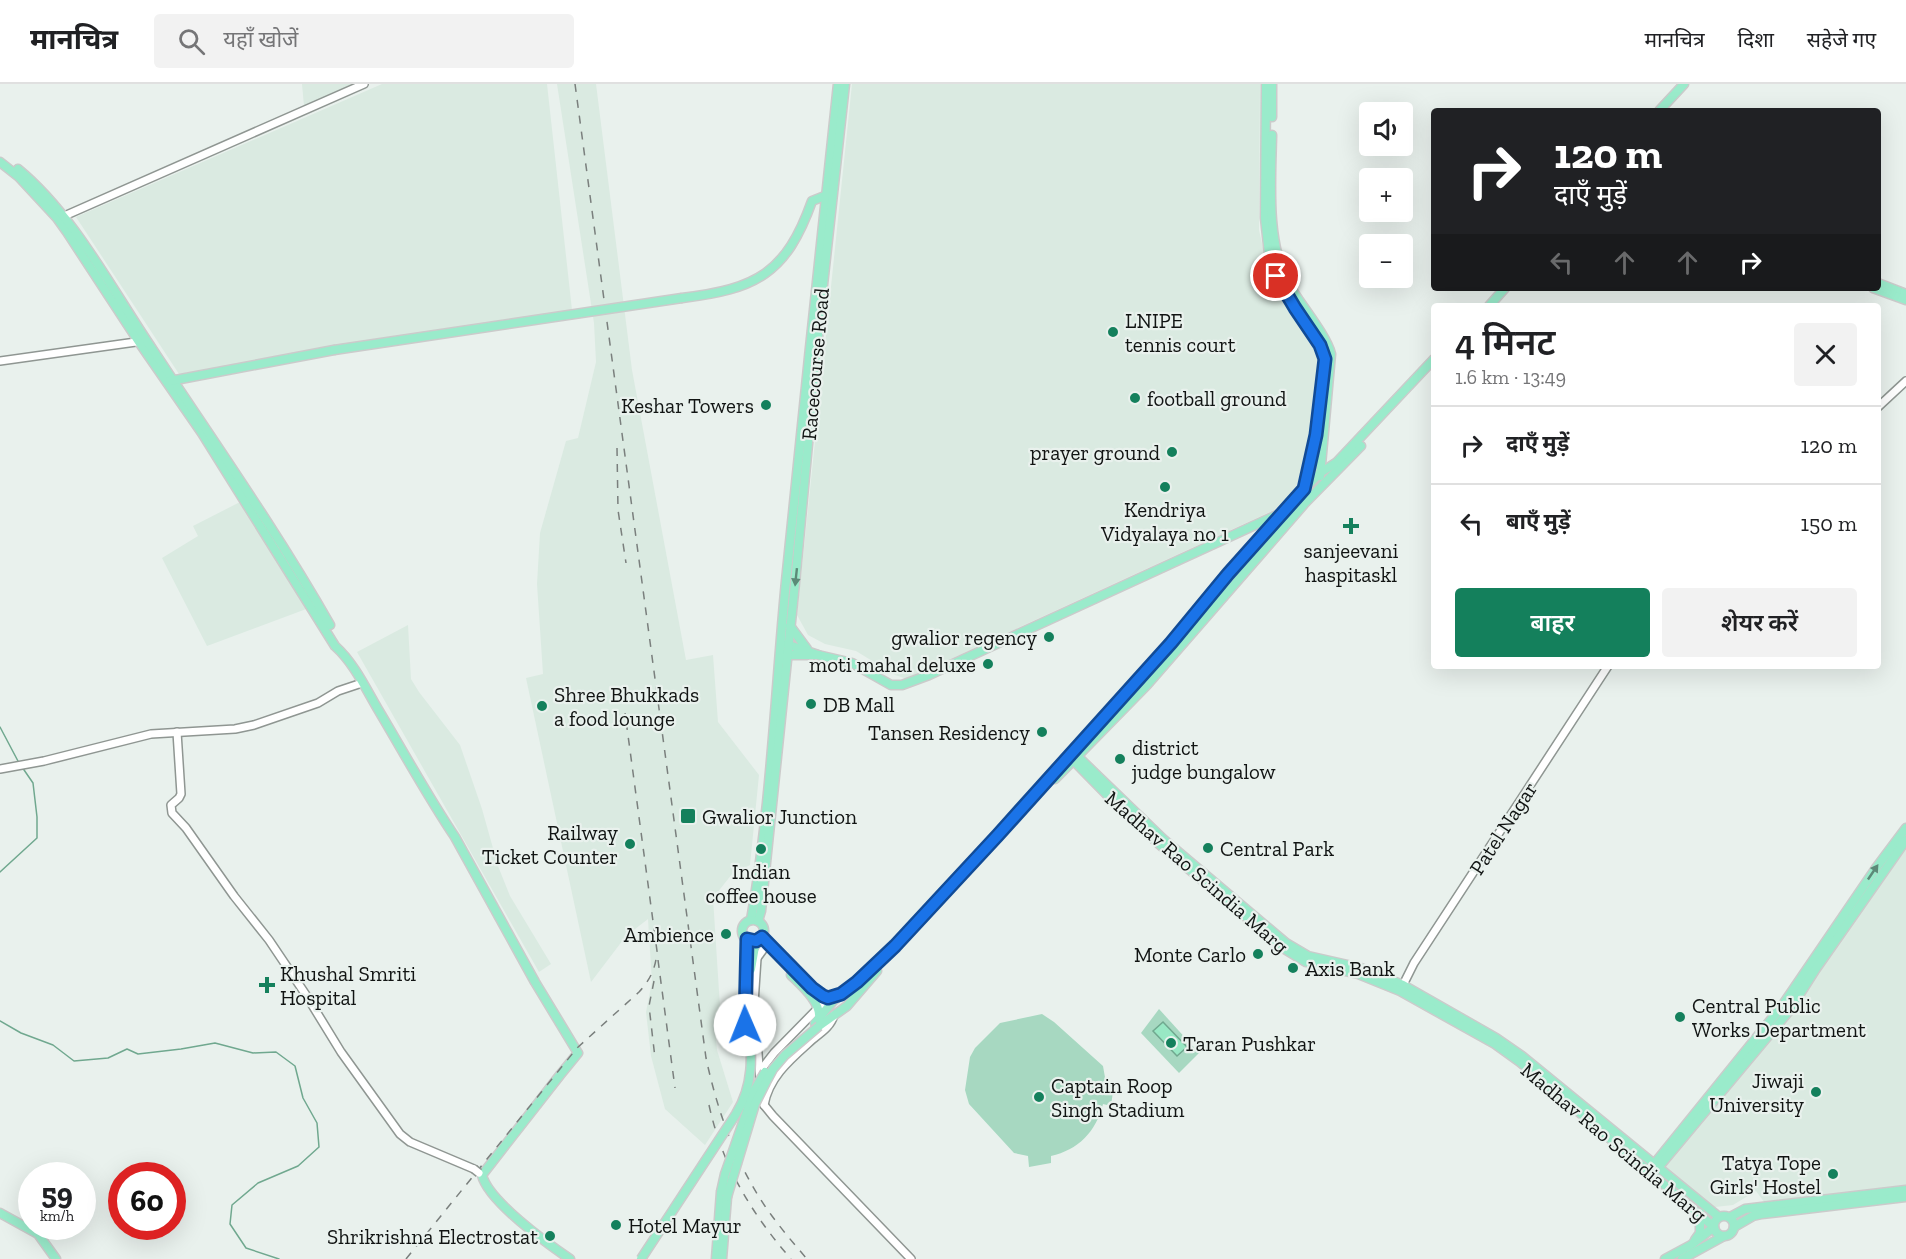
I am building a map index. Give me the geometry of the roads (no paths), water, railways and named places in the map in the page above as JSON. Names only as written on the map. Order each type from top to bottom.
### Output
[{"type":"main road","name":"Racecourse Road","points":[[785,644],[838,84]]},
{"type":"main road","name":"Racecourse Road","points":[[785,644],[795,583],[818,294],[845,84]]},
{"type":"main road","points":[[1266,84],[1265,199],[1269,254],[1284,291],[1320,345],[1325,359],[1316,435],[1304,489],[1305,503]]},
{"type":"main road","points":[[1272,84],[1272,189],[1276,248],[1289,286],[1327,343],[1332,362],[1324,471],[1320,487]]},
{"type":"main road","points":[[1662,108],[1684,84]]},
{"type":"main road","points":[[1670,108],[1691,84]]},
{"type":"main road","points":[[0,157],[28,177],[80,237],[142,341]]},
{"type":"main road","points":[[0,162],[19,177],[57,218],[170,381],[335,646],[342,651],[362,682],[456,837],[535,982],[578,1053],[478,1172],[516,1218],[570,1259]]},
{"type":"main road","points":[[170,381],[333,350],[733,289],[752,283],[763,276],[792,246],[812,201],[827,195]]},
{"type":"main road","points":[[1881,284],[1906,294]]},
{"type":"main road","points":[[1486,303],[1496,291]]},
{"type":"main road","points":[[1492,303],[1502,291]]},
{"type":"main road","points":[[1881,291],[1906,300]]},
{"type":"main road","points":[[716,1259],[721,1192],[725,1174],[754,1090],[773,1062],[818,1022],[847,1006],[1073,756],[1304,489],[1362,438],[1431,362]]},
{"type":"main road","points":[[722,1259],[727,1197],[755,1104],[773,1069],[841,994],[864,976],[895,946],[1073,756],[1147,685],[1305,503],[1342,467],[1431,369]]},
{"type":"main road","points":[[784,655],[818,655],[852,663],[891,685],[902,686],[1285,511]]},
{"type":"main road","points":[[789,626],[808,654]]},
{"type":"main road","points":[[641,1259],[745,1098],[752,1068],[747,1025],[756,939],[764,930],[755,921],[759,875],[785,644],[808,654]]},
{"type":"main road","points":[[788,669],[808,654]]},
{"type":"main road","points":[[784,655],[788,669],[761,911],[755,921],[743,926],[743,933],[756,939],[812,988],[828,998],[841,994]]},
{"type":"main road","points":[[1090,742],[1087,756],[1092,770]]},
{"type":"main road","name":"Madhav Rao Scindia Marg","points":[[1073,756],[1092,770],[1163,839],[1297,951],[1326,961],[1361,968],[1402,988],[1508,1053],[1653,1169],[1719,1217]]},
{"type":"main road","name":"Madhav Rao Scindia Marg","points":[[1073,756],[1115,803],[1159,844],[1282,948],[1306,962],[1358,974],[1402,988]]},
{"type":"main road","points":[[1653,1169],[1782,1006],[1906,828]]},
{"type":"main road","points":[[1653,1169],[1789,1011],[1906,840]]},
{"type":"main road","points":[[756,939],[798,982],[819,1009],[818,1022]]},
{"type":"main road","points":[[636,1259],[739,1102],[748,1070],[749,982],[756,954],[756,939]]},
{"type":"main road","name":"Madhav Rao Scindia Marg","points":[[1653,1169],[1714,1227]]},
{"type":"main road","points":[[1724,1236],[1717,1234],[1714,1227],[1719,1217],[1906,1190]]},
{"type":"main road","points":[[1682,1259],[1731,1233],[1734,1227],[1750,1213],[1906,1197]]},
{"type":"main road","points":[[0,1213],[42,1238],[54,1259]]},
{"type":"main road","points":[[1691,1245],[1700,1233],[1700,1214]]},
{"type":"main road","points":[[1730,1217],[1734,1227]]},
{"type":"main road","points":[[1665,1259],[1691,1245],[1714,1227]]},
{"type":"street","points":[[62,217],[364,84]]},
{"type":"street","points":[[0,361],[142,341]]},
{"type":"street","points":[[1881,404],[1906,381]]},
{"type":"street","name":"Patel Nagar","points":[[1402,988],[1414,963],[1606,669]]},
{"type":"street","points":[[0,769],[51,759],[150,734],[235,729],[254,725],[318,704],[338,691],[362,682]]},
{"type":"street","points":[[177,732],[181,794],[171,804],[171,813],[186,828],[234,896],[269,940],[341,1052],[400,1134],[410,1142],[478,1172]]},
{"type":"street","points":[[765,947],[756,954],[753,1019],[760,1071],[759,1094],[764,1105],[912,1259]]},
{"type":"street","points":[[760,1071],[774,1053],[828,998]]},
{"type":"street","points":[[764,1105],[766,1094],[776,1075],[828,1027],[834,1015]]},
{"type":"waterway","points":[[0,727],[19,763]]},
{"type":"waterway","points":[[0,872],[37,838],[33,783],[22,767]]},
{"type":"waterway","points":[[0,1021],[21,1033],[53,1045],[74,1061],[108,1058],[127,1049],[138,1054],[215,1043],[253,1053],[276,1052],[295,1066],[303,1098],[317,1123],[319,1147],[298,1166],[258,1183],[232,1205],[230,1224],[246,1248],[279,1259]]},
{"type":"railway","points":[[575,84],[706,1058],[723,1120],[739,1161],[772,1216],[807,1259]]},
{"type":"railway","points":[[617,448],[618,510],[626,563]]},
{"type":"railway","points":[[406,1259],[577,1048],[639,992],[652,973],[657,951],[625,713]]},
{"type":"railway","points":[[658,960],[675,1088]]},
{"type":"railway","points":[[654,981],[649,1006],[655,1058]]},
{"type":"railway","points":[[709,1105],[722,1148],[740,1187],[763,1224],[791,1259]]},
{"type":"place","name":"LNIPE tennis court","points":[[1113,332]]},
{"type":"place","name":"football ground","points":[[1135,398]]},
{"type":"place","name":"Keshar Towers","points":[[766,405]]},
{"type":"place","name":"prayer ground","points":[[1172,452]]},
{"type":"place","name":"Kendriya Vidyalaya no 1","points":[[1165,487]]},
{"type":"place","name":"sanjeevani haspitaskl","points":[[1351,526]]},
{"type":"place","name":"gwalior regency","points":[[1049,637]]},
{"type":"place","name":"moti mahal deluxe","points":[[988,664]]},
{"type":"place","name":"DB Mall","points":[[811,704]]},
{"type":"place","name":"Shree Bhukkads a food lounge","points":[[542,706]]},
{"type":"place","name":"Tansen Residency","points":[[1042,732]]},
{"type":"place","name":"district judge bungalow","points":[[1120,759]]},
{"type":"place","name":"Gwalior Junction","points":[[688,816]]},
{"type":"place","name":"Railway Ticket Counter","points":[[630,844]]},
{"type":"place","name":"Central Park","points":[[1208,848]]},
{"type":"place","name":"Indian coffee house","points":[[761,849]]},
{"type":"place","name":"Ambience","points":[[726,934]]},
{"type":"place","name":"Monte Carlo","points":[[1258,954]]},
{"type":"place","name":"Axis Bank","points":[[1293,968]]},
{"type":"place","name":"Khushal Smriti Hospital","points":[[267,985]]},
{"type":"place","name":"Central Public Works Department","points":[[1680,1017]]},
{"type":"place","name":"Taran Pushkar","points":[[1171,1043]]},
{"type":"place","name":"Jiwaji University","points":[[1816,1092]]},
{"type":"place","name":"Captain Roop Singh Stadium","points":[[1039,1097]]},
{"type":"place","name":"Tatya Tope Girls' Hostel","points":[[1833,1174]]},
{"type":"place","name":"Hotel Mayur","points":[[616,1225]]},
{"type":"place","name":"Shrikrishna Electrostat","points":[[550,1236]]}]
